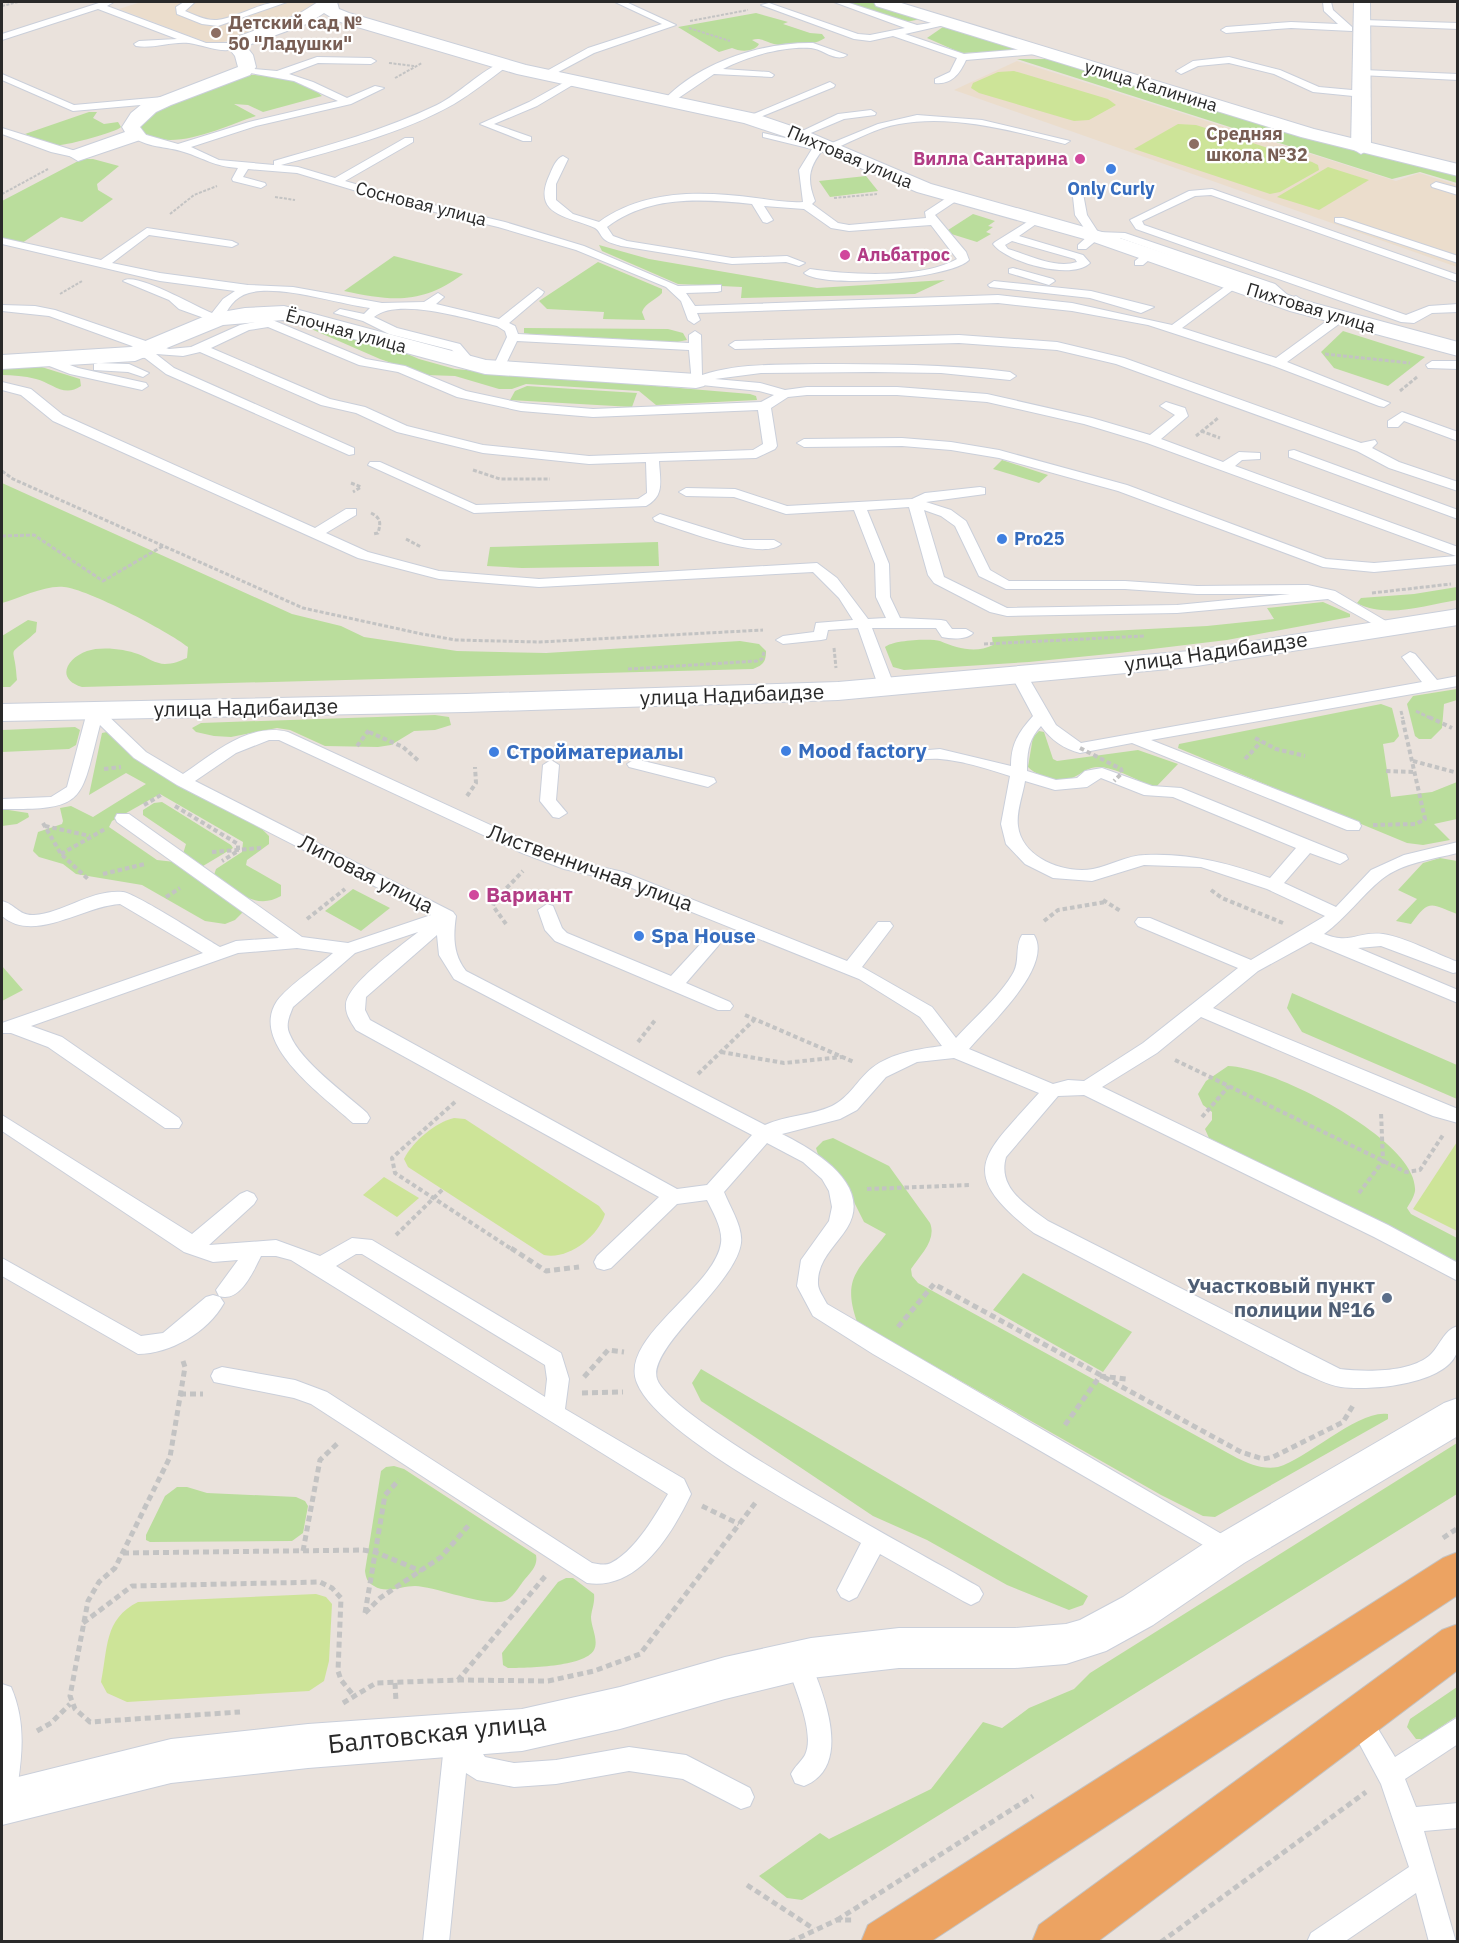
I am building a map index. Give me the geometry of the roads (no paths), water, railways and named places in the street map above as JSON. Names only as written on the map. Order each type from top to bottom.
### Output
[{"type":"highway","points":[[885,1941],[1458,1571]]},
{"type":"highway","points":[[1062,1940],[1357,1717],[1458,1644]]},
{"type":"street","points":[[78,155],[136,126],[163,100],[244,71],[247,67],[244,55],[236,46],[244,39],[303,20],[326,2]]},
{"type":"street","name":"Пихтовая улица","points":[[326,2],[332,12],[503,65],[670,99],[749,118],[799,135],[924,188],[1035,220],[1089,242],[1189,273],[1234,284],[1339,318],[1398,326],[1458,349]]},
{"type":"street","name":"улица Калинина","points":[[882,2],[1036,51],[1361,148],[1458,170]]},
{"type":"street","points":[[1361,148],[1363,73],[1358,29],[1362,2]]},
{"type":"street","points":[[278,28],[374,26]]},
{"type":"street","name":"Ёлочная улица","points":[[2,362],[43,359],[144,365],[218,320],[245,315],[284,313],[351,320],[471,364],[498,369],[696,381]]},
{"type":"street","name":"улица Надибаидзе","points":[[2,714],[659,698],[887,688],[1233,653],[1458,617]]},
{"type":"street","name":"Балтовская улица","points":[[2,1803],[171,1761],[297,1747],[522,1730],[620,1708],[725,1678],[798,1662],[899,1648],[1015,1648],[1066,1644],[1090,1636],[1138,1611],[1228,1550],[1458,1415]]},
{"type":"lane","points":[[2,37],[112,2]]},
{"type":"lane","points":[[190,2],[181,7],[180,12],[213,23],[282,2]]},
{"type":"lane","points":[[546,75],[574,56],[593,48],[671,25],[619,2]]},
{"type":"lane","points":[[776,2],[766,5],[857,37],[870,38],[946,22]]},
{"type":"lane","points":[[838,2],[915,28]]},
{"type":"lane","points":[[1327,2],[1327,9],[1358,29]]},
{"type":"lane","points":[[99,6],[205,46],[236,46]]},
{"type":"lane","points":[[1226,30],[1291,25],[1358,29],[1458,26]]},
{"type":"lane","points":[[894,33],[963,57],[1036,51]]},
{"type":"lane","points":[[139,44],[192,41]]},
{"type":"lane","points":[[670,99],[729,60],[762,51],[814,46],[831,54],[842,55]]},
{"type":"lane","points":[[939,81],[954,74],[963,57]]},
{"type":"lane","points":[[279,74],[317,60],[371,61]]},
{"type":"lane","points":[[1181,71],[1196,63],[1229,60],[1277,72],[1317,90],[1363,94]]},
{"type":"lane","points":[[271,166],[369,137],[442,106],[474,87],[503,65]]},
{"type":"lane","points":[[714,70],[769,75]]},
{"type":"lane","points":[[244,71],[279,74],[322,87],[347,102]]},
{"type":"lane","points":[[1363,73],[1458,77]]},
{"type":"lane","points":[[2,77],[69,108],[81,109],[117,103],[163,100]]},
{"type":"lane","points":[[527,139],[484,124],[533,104],[576,80]]},
{"type":"lane","points":[[749,118],[830,85]]},
{"type":"lane","points":[[180,147],[244,126],[347,102],[379,88]]},
{"type":"lane","name":"Сосновая улица","points":[[117,103],[152,142],[180,147],[209,161],[298,170],[335,182],[555,240],[590,252],[677,290],[693,315],[998,299],[1072,307],[1174,329]]},
{"type":"lane","points":[[799,135],[842,116],[870,113]]},
{"type":"lane","points":[[806,205],[809,201],[801,181],[807,162],[823,146],[890,123],[914,119],[1010,128],[1065,141]]},
{"type":"lane","points":[[2,130],[55,150],[78,155]]},
{"type":"lane","points":[[767,135],[823,146]]},
{"type":"lane","points":[[335,182],[410,140]]},
{"type":"lane","points":[[563,159],[551,184],[549,196],[553,205],[579,220],[601,226],[609,238],[625,244],[732,261],[787,259],[799,263]]},
{"type":"lane","points":[[245,165],[237,179],[261,185]]},
{"type":"lane","points":[[1436,185],[1458,192]]},
{"type":"lane","points":[[1077,188],[1081,215],[1089,242],[1114,234],[1126,236],[1271,287],[1290,304],[1313,289]]},
{"type":"lane","points":[[1458,279],[1212,192],[1193,193],[1136,220],[1140,227],[1313,289],[1398,326],[1429,310],[1458,308]]},
{"type":"lane","points":[[810,273],[838,277],[869,276],[933,273],[957,267],[963,260],[962,254],[929,214],[955,197]]},
{"type":"lane","points":[[601,226],[625,210],[661,199],[722,198],[806,205],[835,226],[849,228],[934,220]]},
{"type":"lane","points":[[754,201],[767,220]]},
{"type":"lane","points":[[1010,237],[1079,257],[1084,263],[1078,268],[1065,268],[1004,251],[999,244],[1035,220]]},
{"type":"lane","points":[[1339,220],[1458,260]]},
{"type":"lane","points":[[105,262],[147,231],[231,244]]},
{"type":"lane","points":[[2,241],[105,262],[160,277],[248,289],[268,288],[316,294],[395,308],[427,305],[501,324],[511,329],[513,337],[498,369]]},
{"type":"lane","points":[[994,285],[1034,287],[1091,296],[1141,309],[1150,305],[1090,285],[1052,281],[1013,271]]},
{"type":"lane","points":[[129,281],[173,297],[183,306],[218,320]]},
{"type":"lane","points":[[1174,329],[1234,284]]},
{"type":"lane","points":[[677,290],[717,288]]},
{"type":"lane","points":[[218,320],[217,314],[222,305],[248,289]]},
{"type":"lane","points":[[501,324],[538,292]]},
{"type":"lane","points":[[427,305],[438,297]]},
{"type":"lane","points":[[351,320],[380,306]]},
{"type":"lane","points":[[2,308],[39,308],[144,365]]},
{"type":"lane","points":[[1278,363],[1339,318]]},
{"type":"lane","points":[[43,359],[66,368],[144,365],[172,353],[201,348],[256,324],[270,322],[363,362],[400,369],[462,394],[521,407],[593,412],[764,406],[785,394]]},
{"type":"lane","points":[[1174,329],[1278,363],[1384,403]]},
{"type":"lane","points":[[513,337],[696,341],[696,381]]},
{"type":"lane","points":[[735,345],[970,339],[1057,346],[1120,361],[1366,446],[1394,465],[1458,487]]},
{"type":"lane","points":[[201,348],[326,402],[360,410],[412,432],[499,452],[589,460],[764,452],[770,446],[764,406]]},
{"type":"lane","points":[[144,365],[149,356],[170,371],[349,451]]},
{"type":"lane","points":[[696,381],[714,374],[761,365],[977,371],[1010,376]]},
{"type":"lane","points":[[760,387],[761,365]]},
{"type":"lane","points":[[1432,365],[1458,365]]},
{"type":"lane","points":[[696,381],[760,387],[785,394],[897,391],[987,398],[1087,421],[1152,440],[1458,552]]},
{"type":"lane","points":[[2,386],[26,392],[58,418],[363,555],[439,575],[523,583],[817,567],[839,586],[864,622],[887,688]]},
{"type":"lane","points":[[1152,440],[1182,416],[1180,411],[1166,406]]},
{"type":"lane","points":[[1393,424],[1402,417],[1458,437]]},
{"type":"lane","points":[[804,442],[900,441],[1009,456],[1117,487],[1323,563],[1349,568],[1373,569],[1458,560]]},
{"type":"lane","points":[[1294,454],[1458,514]]},
{"type":"lane","points":[[1226,466],[1239,456],[1255,456]]},
{"type":"lane","points":[[375,465],[474,509],[641,503],[651,498],[654,493],[652,458]]},
{"type":"lane","points":[[915,503],[926,497],[980,491]]},
{"type":"lane","points":[[686,492],[735,493],[786,510],[915,503],[946,513],[961,524],[984,573],[1006,585],[1125,585],[1197,590],[1302,589],[1330,594],[1389,627]]},
{"type":"lane","points":[[915,503],[935,575],[939,580],[1001,611],[1177,609],[1330,594]]},
{"type":"lane","points":[[859,506],[882,564],[883,597],[895,622]]},
{"type":"lane","points":[[315,534],[351,512]]},
{"type":"lane","points":[[660,518],[743,544],[774,544]]},
{"type":"lane","points":[[783,640],[816,639],[821,636],[821,626],[864,622],[940,624],[948,634],[966,633]]},
{"type":"lane","points":[[1410,657],[1433,685]]},
{"type":"lane","points":[[1019,675],[1056,736],[1067,745],[1080,748],[1236,720],[1395,697],[1433,685],[1458,681]]},
{"type":"lane","points":[[2,804],[38,803],[69,798],[75,789],[95,712]]},
{"type":"lane","name":"Липовая улица","points":[[95,712],[140,755],[183,782],[447,916],[444,934],[446,952],[451,966],[460,975],[810,1157],[829,1174],[839,1190],[842,1207],[839,1223],[811,1260],[807,1286],[820,1310],[881,1348],[1228,1550]]},
{"type":"lane","points":[[1042,716],[1025,734],[1019,751],[1019,772],[1009,824],[1014,844],[1021,852],[1045,869],[1059,874],[1092,875],[1143,860],[1169,859],[1220,866],[1274,885],[1338,915]]},
{"type":"lane","name":"Лиственничная улица","points":[[183,782],[239,745],[272,734],[282,735],[533,851],[570,865],[617,876],[851,970],[907,999],[926,1012],[956,1051],[1052,1091],[1068,1087],[1087,1088]]},
{"type":"lane","points":[[1135,739],[1353,826]]},
{"type":"lane","points":[[912,755],[940,754],[1019,772],[1055,786],[1081,783],[1095,773],[1109,774],[1150,791],[1175,792],[1340,859]]},
{"type":"lane","points":[[635,764],[708,782]]},
{"type":"lane","points":[[551,765],[548,801],[559,813]]},
{"type":"lane","points":[[123,818],[297,942]]},
{"type":"lane","points":[[533,832],[533,851]]},
{"type":"lane","points":[[1274,885],[1307,846]]},
{"type":"lane","points":[[1087,1088],[1150,1048],[1252,967],[1310,935],[1338,915],[1377,874],[1390,866],[1457,848]]},
{"type":"lane","points":[[2,907],[18,920],[36,921],[113,898],[131,901],[217,953]]},
{"type":"lane","points":[[548,910],[554,930],[561,937],[724,1006]]},
{"type":"lane","points":[[360,1118],[296,1059],[280,1035],[278,1020],[285,1004],[349,949],[447,916]]},
{"type":"lane","points":[[447,916],[358,994],[354,1005],[356,1016],[363,1025],[673,1196],[685,1197],[713,1191],[765,1133],[782,1125],[833,1114],[850,1105],[879,1072],[914,1056],[956,1051],[1020,978],[1028,961],[1029,939]]},
{"type":"lane","points":[[1144,922],[1252,967]]},
{"type":"lane","points":[[851,970],[860,954],[884,926]]},
{"type":"lane","points":[[1310,935],[1458,997]]},
{"type":"lane","points":[[1337,947],[1366,940],[1383,940],[1454,967]]},
{"type":"lane","points":[[6,1028],[150,979],[236,946],[297,942],[349,949]]},
{"type":"lane","points":[[673,985],[712,942]]},
{"type":"lane","points":[[1198,1009],[1457,1116]]},
{"type":"lane","points":[[6,1028],[55,1042],[172,1123]]},
{"type":"lane","points":[[1087,1088],[1344,1213],[1458,1273]]},
{"type":"lane","points":[[1052,1091],[998,1154],[993,1172],[997,1184],[1009,1203],[1041,1227],[1309,1366],[1338,1378],[1369,1381],[1414,1372],[1436,1363],[1458,1334]]},
{"type":"lane","points":[[2,1122],[191,1246],[219,1256],[274,1247],[295,1252],[679,1490],[673,1508],[627,1566],[611,1574],[587,1573],[319,1398],[303,1392],[222,1376]]},
{"type":"lane","points":[[713,1191],[729,1226],[731,1245],[723,1265],[648,1355],[644,1371],[653,1392],[705,1436],[773,1480],[971,1594]]},
{"type":"lane","points":[[604,1262],[673,1196]]},
{"type":"lane","points":[[191,1246],[247,1199]]},
{"type":"lane","points":[[320,1266],[352,1246],[365,1246],[553,1359],[558,1370],[559,1383],[553,1412]]},
{"type":"lane","points":[[2,1266],[138,1345],[158,1345],[172,1340],[242,1273],[254,1249]]},
{"type":"lane","points":[[849,1590],[876,1538]]},
{"type":"lane","points":[[798,1662],[820,1731],[821,1745],[812,1767],[804,1774]]},
{"type":"lane","points":[[2,1695],[11,1743],[2,1803]]},
{"type":"lane","points":[[1357,1717],[1369,1733],[1389,1775],[1424,1872],[1443,1941]]},
{"type":"lane","points":[[1389,1775],[1458,1729]]},
{"type":"lane","points":[[457,1736],[477,1768],[514,1775],[556,1772],[628,1759],[686,1767],[741,1797]]},
{"type":"lane","points":[[436,1941],[457,1736]]},
{"type":"lane","points":[[1406,1820],[1458,1815]]},
{"type":"lane","points":[[1320,1941],[1424,1872]]},
{"type":"place","name":"Детский сад № 50 \"Ладушки\"","points":[[216,33]]},
{"type":"place","name":"Средняя школа №32","points":[[1194,144]]},
{"type":"place","name":"Вилла Сантарина","points":[[1080,159]]},
{"type":"place","name":"Only Curly","points":[[1111,169]]},
{"type":"place","name":"Альбатрос","points":[[845,255]]},
{"type":"place","name":"Pro25","points":[[1002,539]]},
{"type":"place","name":"Mood factory","points":[[786,751]]},
{"type":"place","name":"Стройматериалы","points":[[494,752]]},
{"type":"place","name":"Вариант","points":[[474,895]]},
{"type":"place","name":"Spa House","points":[[639,936]]},
{"type":"place","name":"Участковый пункт полиции №16","points":[[1387,1298]]}]
